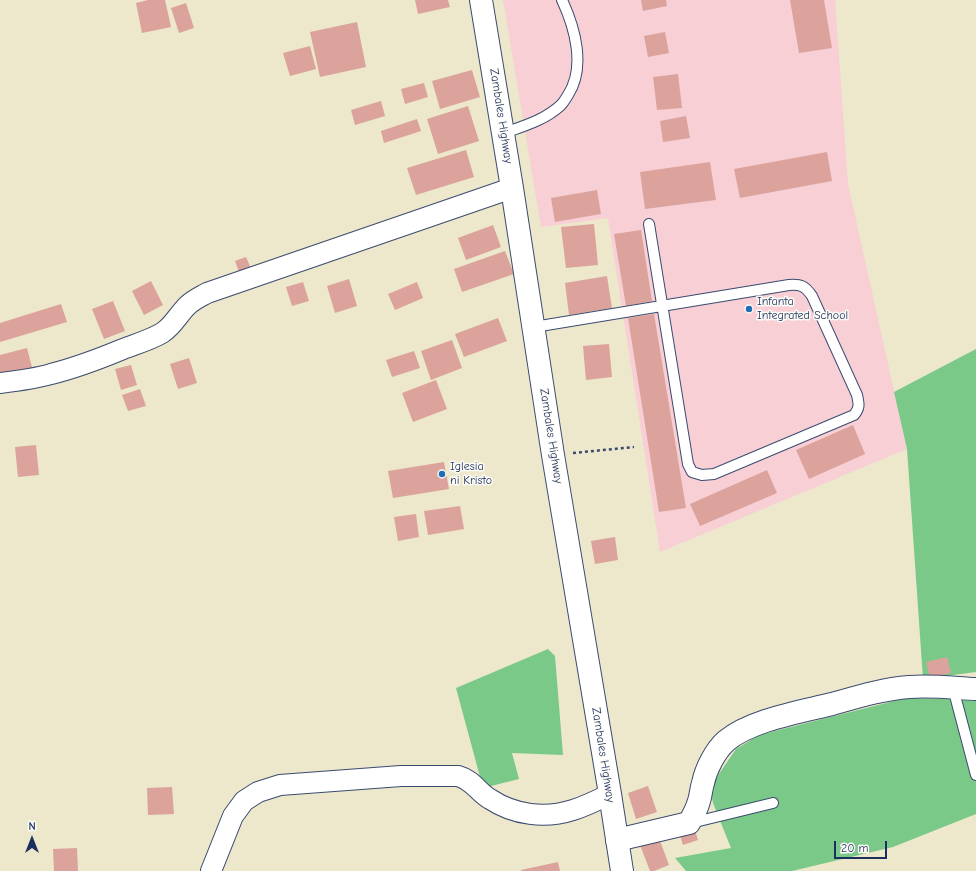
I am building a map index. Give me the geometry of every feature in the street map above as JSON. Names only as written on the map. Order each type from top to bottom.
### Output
[{"type":"main road","name":"Zambales Highway","points":[[482,0],[553,456],[622,871]]},
{"type":"main road","points":[[617,840],[689,823],[695,812],[705,776],[713,758],[726,742],[749,727],[777,718],[891,689],[911,686],[976,689]]},
{"type":"street","points":[[0,383],[26,380],[82,365],[154,338],[172,325],[186,307],[195,299],[207,293],[512,188]]},
{"type":"street","points":[[211,871],[233,816],[244,801],[258,792],[280,785],[401,776],[458,776],[471,782],[487,798],[505,808],[518,812],[544,815],[573,810],[610,794]]},
{"type":"lane","points":[[504,134],[550,114],[562,104],[573,87],[577,69],[577,51],[569,14],[562,0]]},
{"type":"lane","points":[[534,327],[662,306],[789,285],[798,284],[806,289],[812,296],[856,395],[858,410],[854,415],[714,474],[702,475],[692,472],[688,464],[662,306],[649,224]]},
{"type":"lane","points":[[953,688],[976,775]]},
{"type":"lane","points":[[689,823],[773,804]]},
{"type":"path","points":[[553,456],[634,447]]},
{"type":"shaded area","name":"Infanta Integrated School","points":[[503,0],[835,0],[848,184],[907,449],[660,552],[608,218],[541,227]]},
{"type":"green space","points":[[976,349],[976,672],[923,679],[907,449],[894,392]]},
{"type":"green space","points":[[548,649],[555,656],[563,755],[512,753],[519,779],[483,788],[456,688]]},
{"type":"green space","points":[[911,698],[976,700],[976,814],[893,847],[792,871],[686,871],[675,858],[731,848],[713,803],[710,787],[736,749],[759,735]]},
{"type":"building","points":[[148,0],[165,0],[171,27],[142,33],[136,3]]},
{"type":"building","points":[[415,0],[448,0],[450,7],[418,14]]},
{"type":"building","points":[[641,0],[666,0],[667,6],[643,11]]},
{"type":"building","points":[[790,0],[824,0],[832,48],[799,53]]},
{"type":"building","points":[[186,3],[194,28],[179,33],[171,8]]},
{"type":"building","points":[[357,22],[366,67],[320,77],[310,32]]},
{"type":"building","points":[[665,32],[669,53],[648,57],[644,36]]},
{"type":"building","points":[[310,46],[316,69],[290,76],[283,53]]},
{"type":"building","points":[[472,70],[480,97],[440,109],[432,81]]},
{"type":"building","points":[[678,74],[682,108],[657,110],[653,77]]},
{"type":"building","points":[[424,83],[428,97],[405,104],[401,89]]},
{"type":"building","points":[[381,101],[385,116],[355,125],[351,110]]},
{"type":"building","points":[[468,106],[479,141],[438,154],[427,119]]},
{"type":"building","points":[[686,116],[690,138],[663,142],[660,121]]},
{"type":"building","points":[[417,119],[421,131],[384,143],[381,131]]},
{"type":"building","points":[[466,150],[474,177],[416,195],[407,168]]},
{"type":"building","points":[[827,152],[832,181],[740,198],[734,169]]},
{"type":"building","points":[[710,162],[716,200],[645,209],[640,172]]},
{"type":"building","points":[[597,190],[601,214],[555,222],[551,198]]},
{"type":"building","points":[[594,224],[598,265],[566,268],[561,227]]},
{"type":"building","points":[[493,225],[501,247],[466,260],[458,238]]},
{"type":"building","points":[[641,230],[652,301],[626,306],[614,234]]},
{"type":"building","points":[[505,251],[514,274],[462,292],[454,269]]},
{"type":"building","points":[[246,257],[253,273],[241,278],[235,261]]},
{"type":"building","points":[[607,276],[612,308],[569,315],[565,283]]},
{"type":"building","points":[[349,279],[357,306],[335,313],[327,286]]},
{"type":"building","points":[[151,281],[163,305],[144,315],[132,291]]},
{"type":"building","points":[[303,282],[309,301],[292,306],[286,287]]},
{"type":"building","points":[[417,282],[423,298],[395,310],[388,294]]},
{"type":"building","points":[[113,301],[125,331],[104,339],[92,309]]},
{"type":"building","points":[[61,304],[67,322],[0,342],[0,323]]},
{"type":"building","points":[[654,314],[686,508],[659,512],[628,318]]},
{"type":"building","points":[[498,318],[507,341],[464,357],[455,334]]},
{"type":"building","points":[[452,340],[462,368],[431,380],[421,351]]},
{"type":"building","points":[[609,344],[612,377],[586,380],[583,346]]},
{"type":"building","points":[[27,348],[33,371],[0,375],[0,355]]},
{"type":"building","points":[[414,351],[420,368],[392,377],[386,360]]},
{"type":"building","points":[[189,358],[197,383],[178,389],[170,364]]},
{"type":"building","points":[[131,365],[137,385],[121,390],[115,369]]},
{"type":"building","points":[[436,380],[447,409],[413,422],[402,393]]},
{"type":"building","points":[[140,389],[146,406],[128,411],[122,395]]},
{"type":"building","points":[[853,425],[865,454],[809,479],[796,450]]},
{"type":"building","points":[[36,445],[39,475],[18,477],[15,447]]},
{"type":"building","points":[[444,462],[449,489],[393,498],[388,471]]},
{"type":"building","points":[[767,470],[777,493],[700,526],[690,504]]},
{"type":"building","points":[[460,506],[464,529],[428,535],[424,511]]},
{"type":"building","points":[[416,514],[419,537],[398,541],[394,517]]},
{"type":"building","points":[[615,537],[618,560],[595,564],[591,541]]},
{"type":"building","points":[[947,657],[951,673],[930,678],[926,662]]},
{"type":"building","points":[[648,786],[657,812],[636,819],[628,793]]},
{"type":"building","points":[[172,787],[174,814],[148,815],[147,788]]},
{"type":"building","points":[[693,824],[698,840],[683,845],[678,829]]},
{"type":"building","points":[[659,838],[669,865],[654,871],[650,871],[640,845]]},
{"type":"building","points":[[77,848],[78,871],[54,871],[53,849]]},
{"type":"building","points":[[558,862],[560,871],[521,871],[521,870]]},
{"type":"place","name":"Infanta Integrated School","points":[[749,309]]},
{"type":"place","name":"Iglesia ni Kristo","points":[[442,474]]}]
